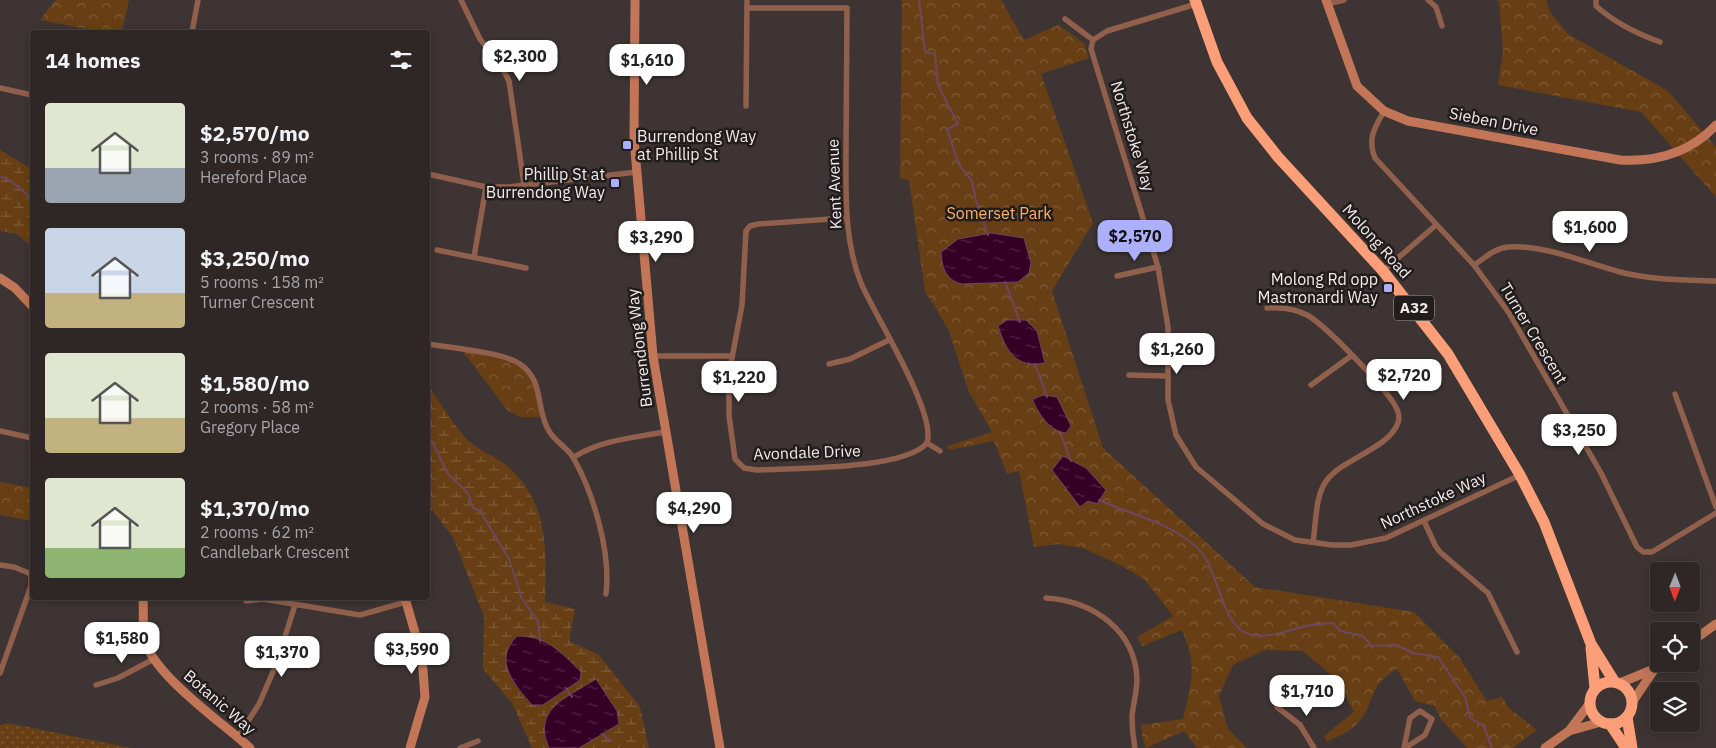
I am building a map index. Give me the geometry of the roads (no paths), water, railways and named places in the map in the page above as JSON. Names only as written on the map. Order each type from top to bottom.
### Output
[{"type":"highway","name":"Molong Road","points":[[1196,2],[1218,62],[1247,118],[1278,156],[1384,271],[1448,354],[1520,475],[1558,555],[1591,644],[1617,682]]},
{"type":"highway","name":"Molong Road","points":[[1591,644],[1595,688]]},
{"type":"highway","points":[[1595,688],[1603,683],[1617,682]]},
{"type":"highway","name":"A32","points":[[1617,682],[1630,692],[1633,701]]},
{"type":"highway","name":"A32","points":[[1590,703],[1595,688]]},
{"type":"highway","points":[[1606,723],[1619,723],[1627,717],[1632,709],[1633,701]]},
{"type":"highway","points":[[1590,703],[1593,714],[1606,723],[1626,748]]},
{"type":"highway","points":[[1627,717],[1632,748]]},
{"type":"main road","name":"Burrendong Way","points":[[635,0],[634,139],[653,356],[664,432],[720,748]]},
{"type":"main road","name":"Sieben Drive","points":[[1327,2],[1357,86],[1384,110],[1408,121],[1620,160],[1645,162],[1683,150],[1707,135],[1716,125]]},
{"type":"main road","points":[[0,278],[15,288],[30,304]]},
{"type":"main road","name":"Botanic Way","points":[[144,600],[145,641],[154,659],[168,677],[250,748]]},
{"type":"main road","points":[[405,600],[422,657],[425,696],[410,748]]},
{"type":"main road","points":[[1700,636],[1716,624]]},
{"type":"main road","points":[[1617,682],[1650,671]]},
{"type":"main road","points":[[1633,701],[1653,672]]},
{"type":"main road","points":[[1545,748],[1568,731],[1590,703]]},
{"type":"main road","points":[[1568,731],[1606,723]]},
{"type":"street","points":[[192,30],[198,0]]},
{"type":"street","points":[[461,0],[480,39],[501,66],[509,81],[524,184]]},
{"type":"street","points":[[746,106],[747,0]]},
{"type":"street","points":[[1327,2],[1344,0]]},
{"type":"street","points":[[1428,0],[1436,7],[1442,26]]},
{"type":"street","points":[[1596,0],[1596,6],[1609,17],[1635,33],[1660,42]]},
{"type":"street","points":[[1065,19],[1093,40],[1107,31],[1196,2]]},
{"type":"street","name":"Kent Avenue","points":[[747,8],[848,8],[846,218],[852,254],[861,283],[912,384],[928,430],[927,443]]},
{"type":"street","name":"Northstoke Way","points":[[1093,40],[1092,51],[1158,267],[1168,327],[1168,400],[1176,435],[1196,467],[1263,524],[1294,540],[1351,546],[1375,541],[1424,521],[1520,475]]},
{"type":"street","points":[[0,88],[30,95]]},
{"type":"street","name":"Turner Crescent","points":[[1384,110],[1372,133],[1370,147],[1375,158],[1474,265],[1508,313],[1601,473],[1637,547],[1643,552],[1652,552],[1716,513]]},
{"type":"street","points":[[430,174],[486,187],[508,187],[636,172]]},
{"type":"street","points":[[474,257],[486,187]]},
{"type":"street","name":"Avondale Drive","points":[[846,218],[750,226],[744,238],[743,298],[732,356],[729,416],[735,459],[744,468],[757,470],[874,463],[912,454],[927,443]]},
{"type":"street","points":[[1384,271],[1436,225]]},
{"type":"street","points":[[1474,265],[1496,250],[1518,247],[1556,254],[1623,273],[1672,280],[1716,282]]},
{"type":"street","points":[[437,250],[526,268]]},
{"type":"street","points":[[1117,276],[1158,267]]},
{"type":"street","points":[[1267,308],[1284,307],[1308,315],[1328,330],[1390,398],[1398,412],[1398,421],[1392,433],[1327,480],[1321,493],[1313,542]]},
{"type":"street","points":[[829,364],[850,359],[889,340]]},
{"type":"street","points":[[430,344],[502,357],[518,363],[531,374],[537,386],[542,417],[549,432],[574,457],[591,494],[598,519],[608,579],[606,594]]},
{"type":"street","points":[[653,356],[732,356]]},
{"type":"street","points":[[1312,385],[1351,356]]},
{"type":"street","points":[[1130,375],[1167,376]]},
{"type":"street","points":[[1675,394],[1716,507]]},
{"type":"street","points":[[0,431],[30,438]]},
{"type":"street","points":[[574,457],[590,447],[606,442],[664,432]]},
{"type":"street","points":[[927,443],[940,451]]},
{"type":"street","points":[[1424,521],[1440,552],[1488,593],[1517,652]]},
{"type":"street","points":[[0,565],[30,574]]},
{"type":"street","points":[[0,674],[30,589]]},
{"type":"street","points":[[1046,598],[1066,599],[1094,610],[1115,628],[1131,648],[1137,680],[1132,716],[1135,748]]},
{"type":"street","points":[[246,601],[254,600]]},
{"type":"street","points":[[268,600],[360,615],[405,600]]},
{"type":"street","points":[[238,736],[259,704],[276,665],[295,605]]},
{"type":"street","points":[[96,685],[118,678],[154,659]]},
{"type":"street","points":[[1277,707],[1300,725],[1314,748]]},
{"type":"street","points":[[1420,711],[1427,714],[1432,719],[1425,735],[1405,748],[1410,718],[1420,711]]},
{"type":"street","points":[[460,748],[478,741]]},
{"type":"water","points":[[991,233],[1024,238],[1031,263],[1029,273],[1018,282],[962,284],[948,276],[942,263],[941,252],[958,239]]},
{"type":"water","points":[[1007,320],[1026,320],[1037,331],[1045,363],[1027,363],[1019,361],[1014,356],[1005,343],[998,326]]},
{"type":"water","points":[[1044,395],[1057,397],[1071,426],[1066,433],[1054,429],[1045,421],[1038,410],[1032,399]]},
{"type":"water","points":[[1063,456],[1086,468],[1106,490],[1097,504],[1088,501],[1080,507],[1052,470]]},
{"type":"water","points":[[517,636],[537,639],[552,646],[581,672],[580,680],[543,705],[532,705],[513,681],[506,664],[506,655],[510,645]]},
{"type":"water","points":[[596,679],[617,711],[619,724],[579,748],[549,748],[545,734],[545,723],[549,714],[564,699]]},
{"type":"waterway","points":[[919,0],[925,52],[935,54],[938,85],[958,124],[947,129],[959,165],[972,181],[976,201],[988,235]]},
{"type":"waterway","points":[[0,176],[11,181],[30,197]]},
{"type":"waterway","points":[[1005,282],[1020,322]]},
{"type":"waterway","points":[[1035,364],[1047,397]]},
{"type":"waterway","points":[[1060,432],[1071,461]]},
{"type":"waterway","points":[[430,438],[448,474],[468,493],[473,508],[480,511],[509,559],[522,599],[538,621],[540,641]]},
{"type":"waterway","points":[[1099,500],[1154,521],[1181,535],[1193,544],[1208,562],[1226,609],[1238,628],[1246,633],[1262,636],[1278,634],[1310,625],[1333,623],[1340,631],[1363,636],[1372,646],[1397,645],[1413,653],[1438,657],[1465,697],[1470,718],[1484,726],[1492,748]]},
{"type":"waterway","points":[[566,688],[572,697]]},
{"type":"waterway","points":[[602,734],[610,740]]},
{"type":"place","name":"Burrendong Way at Phillip St","points":[[627,145]]},
{"type":"place","name":"Phillip St at Burrendong Way","points":[[615,183]]},
{"type":"place","name":"Molong Rd opp Mastronardi Way","points":[[1388,288]]},
{"type":"park label","name":"Somerset Park","points":[[999,213]]}]
